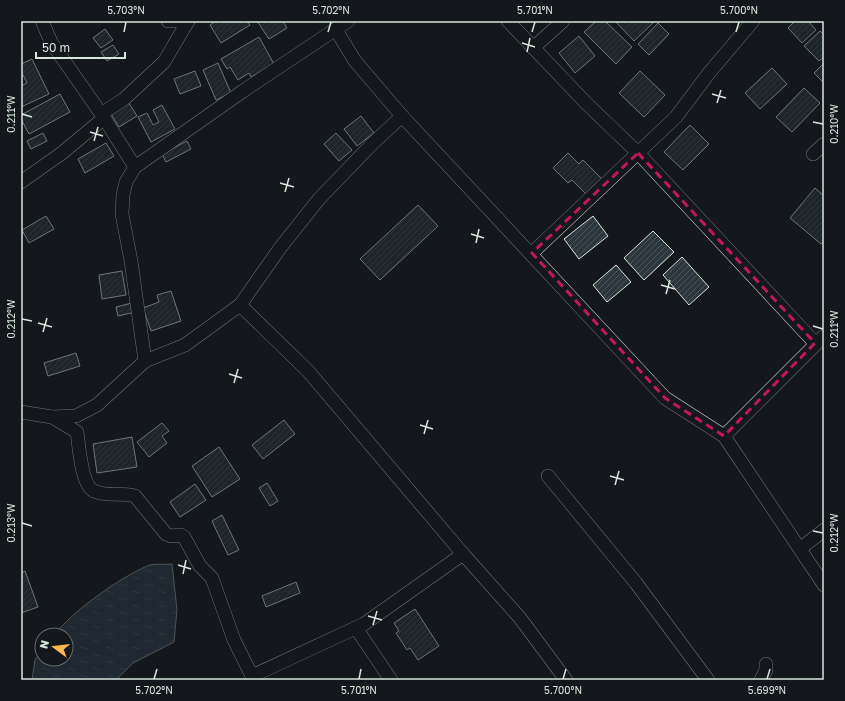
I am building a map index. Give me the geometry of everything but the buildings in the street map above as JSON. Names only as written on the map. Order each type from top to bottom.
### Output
[{"type":"street","points":[[42,21],[52,42],[103,116],[135,167]]},
{"type":"street","points":[[168,21],[188,21]]},
{"type":"street","points":[[21,182],[62,153],[164,62],[188,21]]},
{"type":"street","points":[[145,361],[131,261],[122,214],[123,195],[126,182],[135,167],[243,91],[348,21]]},
{"type":"street","points":[[508,21],[820,339],[724,436]]},
{"type":"street","points":[[534,48],[562,21]]},
{"type":"street","points":[[532,253],[581,205],[676,117],[708,73],[753,21]]},
{"type":"street","points":[[336,30],[355,61],[402,116],[532,253],[665,398],[724,436],[801,548],[824,585]]},
{"type":"street","points":[[21,412],[52,416],[76,416],[97,404],[145,361],[185,345],[240,304],[280,248],[319,200],[372,144],[402,116]]},
{"type":"street","points":[[814,154],[824,144]]},
{"type":"street","points":[[240,304],[308,371],[463,554],[520,618],[566,680]]},
{"type":"street","points":[[52,416],[77,432],[83,471],[89,486],[94,491],[135,496],[166,534],[171,536],[181,535],[184,537],[200,566],[212,578],[234,640],[253,678],[356,628],[399,600],[463,554]]},
{"type":"street","points":[[548,476],[636,583],[708,680]]},
{"type":"street","points":[[801,548],[824,530]]},
{"type":"street","points":[[356,628],[391,680]]},
{"type":"street","points":[[761,680],[766,670],[766,664]]},
{"type":"highlighted area","points":[[638,153],[815,343],[724,436],[665,398],[532,253]]},
{"type":"water","points":[[172,564],[177,610],[174,642],[133,663],[116,680],[32,680],[34,667],[74,667],[74,627],[61,627],[97,596],[110,587],[135,572],[147,566]]}]
